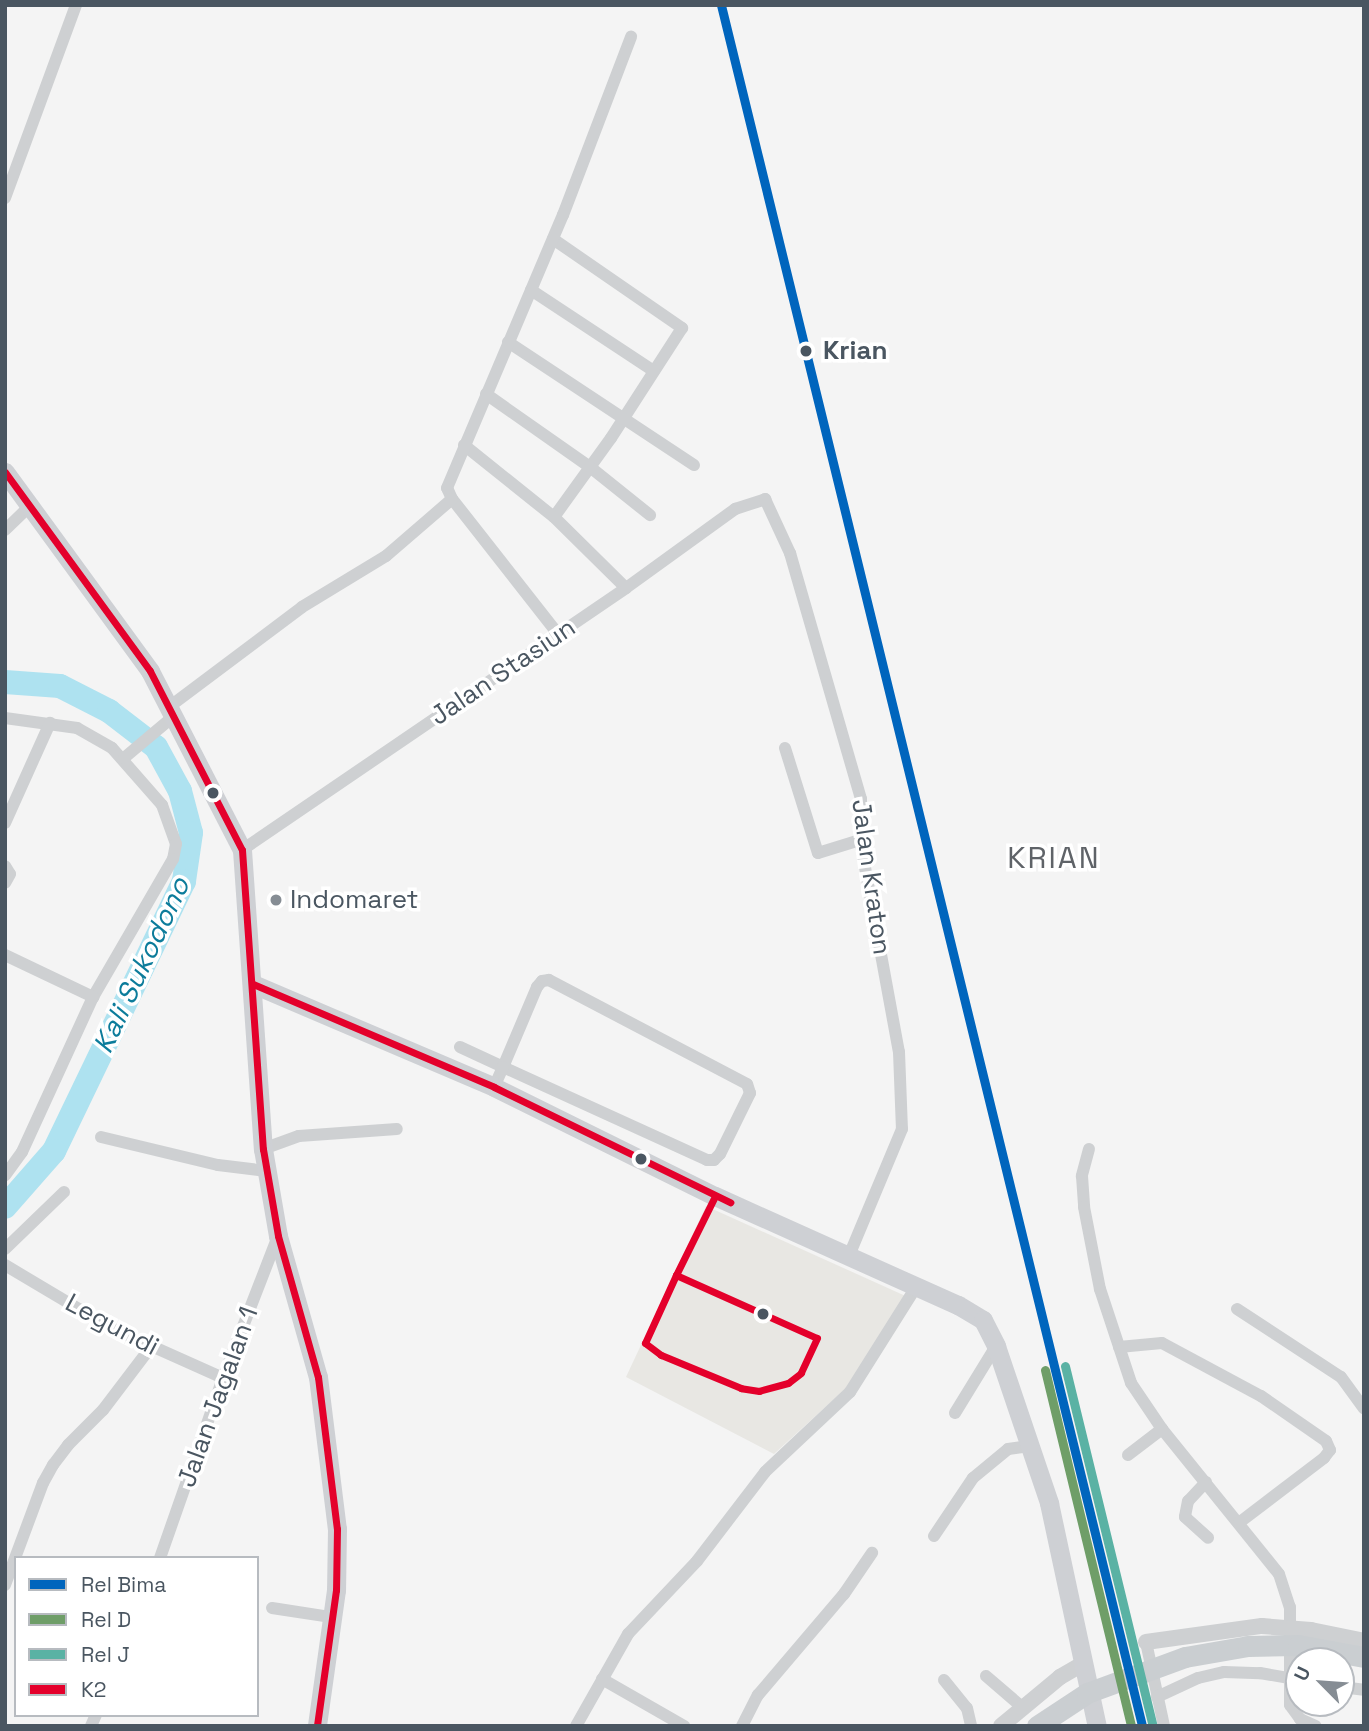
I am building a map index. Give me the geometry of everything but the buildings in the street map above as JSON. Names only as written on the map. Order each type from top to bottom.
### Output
[{"type":"main road","points":[[5,472],[150,671],[242,850],[263,1149],[278,1236],[318,1377],[337,1529],[336,1590],[317,1726]]},
{"type":"main road","points":[[253,984],[494,1087],[983,1320],[996,1346],[1049,1503],[1086,1672],[1093,1721]]},
{"type":"main road","points":[[1037,1726],[1087,1693],[1185,1657],[1248,1646],[1298,1645],[1364,1657]]},
{"type":"street","points":[[5,198],[76,5]]},
{"type":"street","points":[[558,634],[452,499],[447,488],[552,240],[631,37]]},
{"type":"street","points":[[552,240],[680,325],[677,338],[554,517]]},
{"type":"street","points":[[531,290],[654,370]]},
{"type":"street","points":[[508,342],[622,420],[694,465]]},
{"type":"street","points":[[486,394],[590,467],[650,515]]},
{"type":"street","points":[[464,445],[554,517],[626,588]]},
{"type":"street","points":[[127,756],[172,712],[302,607],[386,556],[452,499]]},
{"type":"street","name":"Jalan Stasiun","points":[[242,850],[626,588],[735,509],[765,499]]},
{"type":"street","name":"Jalan Kraton","points":[[765,499],[790,553],[861,799],[860,839],[899,1052],[902,1129],[848,1258]]},
{"type":"street","points":[[5,530],[30,506]]},
{"type":"street","points":[[5,718],[77,728],[127,756],[162,806],[176,844],[173,859],[93,997],[22,1152],[5,1175]]},
{"type":"street","points":[[5,823],[50,723]]},
{"type":"street","points":[[785,748],[818,853],[860,839]]},
{"type":"street","points":[[5,866],[10,874],[5,884]]},
{"type":"street","points":[[5,955],[93,997]]},
{"type":"street","points":[[460,1047],[503,1067],[707,1160],[714,1160],[720,1154],[750,1093],[747,1084],[549,980],[542,981],[537,987],[503,1067],[494,1087]]},
{"type":"street","points":[[263,1149],[299,1136],[397,1129]]},
{"type":"street","points":[[101,1138],[218,1165],[268,1171]]},
{"type":"street","points":[[1089,1149],[1082,1176],[1084,1207],[1100,1289],[1130,1382],[1162,1429],[1240,1522],[1279,1574],[1290,1608],[1291,1647]]},
{"type":"street","points":[[5,1249],[64,1192]]},
{"type":"street","name":"Jalan Jagalan 1","points":[[161,1556],[223,1378],[278,1236]]},
{"type":"street","name":"Legundi","points":[[5,1265],[150,1348],[223,1378]]},
{"type":"street","points":[[576,1726],[628,1634],[697,1561],[765,1472],[850,1392],[871,1363],[916,1287]]},
{"type":"street","points":[[1237,1309],[1341,1377],[1364,1409]]},
{"type":"street","points":[[1119,1347],[1161,1343],[1261,1396],[1326,1441],[1330,1450],[1324,1458],[1240,1522]]},
{"type":"street","points":[[955,1413],[996,1346]]},
{"type":"street","points":[[17,1556],[53,1465],[68,1445],[103,1410],[150,1348]]},
{"type":"street","points":[[1128,1455],[1162,1429]]},
{"type":"street","points":[[934,1536],[972,1478],[1008,1450],[1030,1446]]},
{"type":"street","points":[[1206,1482],[1188,1501],[1185,1517],[1209,1538]]},
{"type":"street","points":[[741,1726],[758,1695],[844,1594],[872,1553]]},
{"type":"street","points":[[5,1585],[14,1562]]},
{"type":"street","points":[[272,1608],[331,1617]]},
{"type":"street","points":[[1164,1726],[1146,1642],[1262,1626],[1291,1634],[1364,1641]]},
{"type":"street","points":[[1001,1726],[1060,1677],[1086,1672]]},
{"type":"street","points":[[1157,1694],[1198,1678],[1224,1672],[1285,1678]]},
{"type":"street","points":[[986,1676],[1022,1707]]},
{"type":"street","points":[[602,1679],[684,1726]]},
{"type":"street","points":[[944,1680],[967,1707],[971,1726]]},
{"type":"street","points":[[1298,1717],[1316,1726]]},
{"type":"shaded area","points":[[706,1206],[910,1298],[868,1368],[774,1454],[626,1377]]},
{"type":"waterway","name":"Kali Sukodono","points":[[5,682],[60,686],[109,711],[156,747],[180,791],[191,833],[184,881],[54,1151],[5,1207]]},
{"type":"rail line","name":"Bima","points":[[721,5],[1142,1726]]},
{"type":"rail line","name":"J","points":[[1065,1366],[1152,1724]]},
{"type":"rail line","name":"D","points":[[1045,1370],[1131,1726]]},
{"type":"transit line","name":"K2","points":[[5,472],[150,671],[242,850],[263,1149],[278,1236],[318,1377],[337,1529],[336,1590],[317,1726]]},
{"type":"transit line","name":"K2","points":[[253,984],[494,1087],[730,1202]]},
{"type":"transit line","name":"K2","points":[[676,1275],[715,1196]]},
{"type":"transit line","name":"K2","points":[[676,1275],[817,1338],[801,1373],[788,1383],[759,1391],[741,1388],[661,1355],[645,1343],[676,1275]]},
{"type":"place","name":"Krian","points":[[806,351]]},
{"type":"place","name":"Indomaret","points":[[276,900]]},
{"type":"district","name":"KRIAN","points":[[1054,858]]}]
